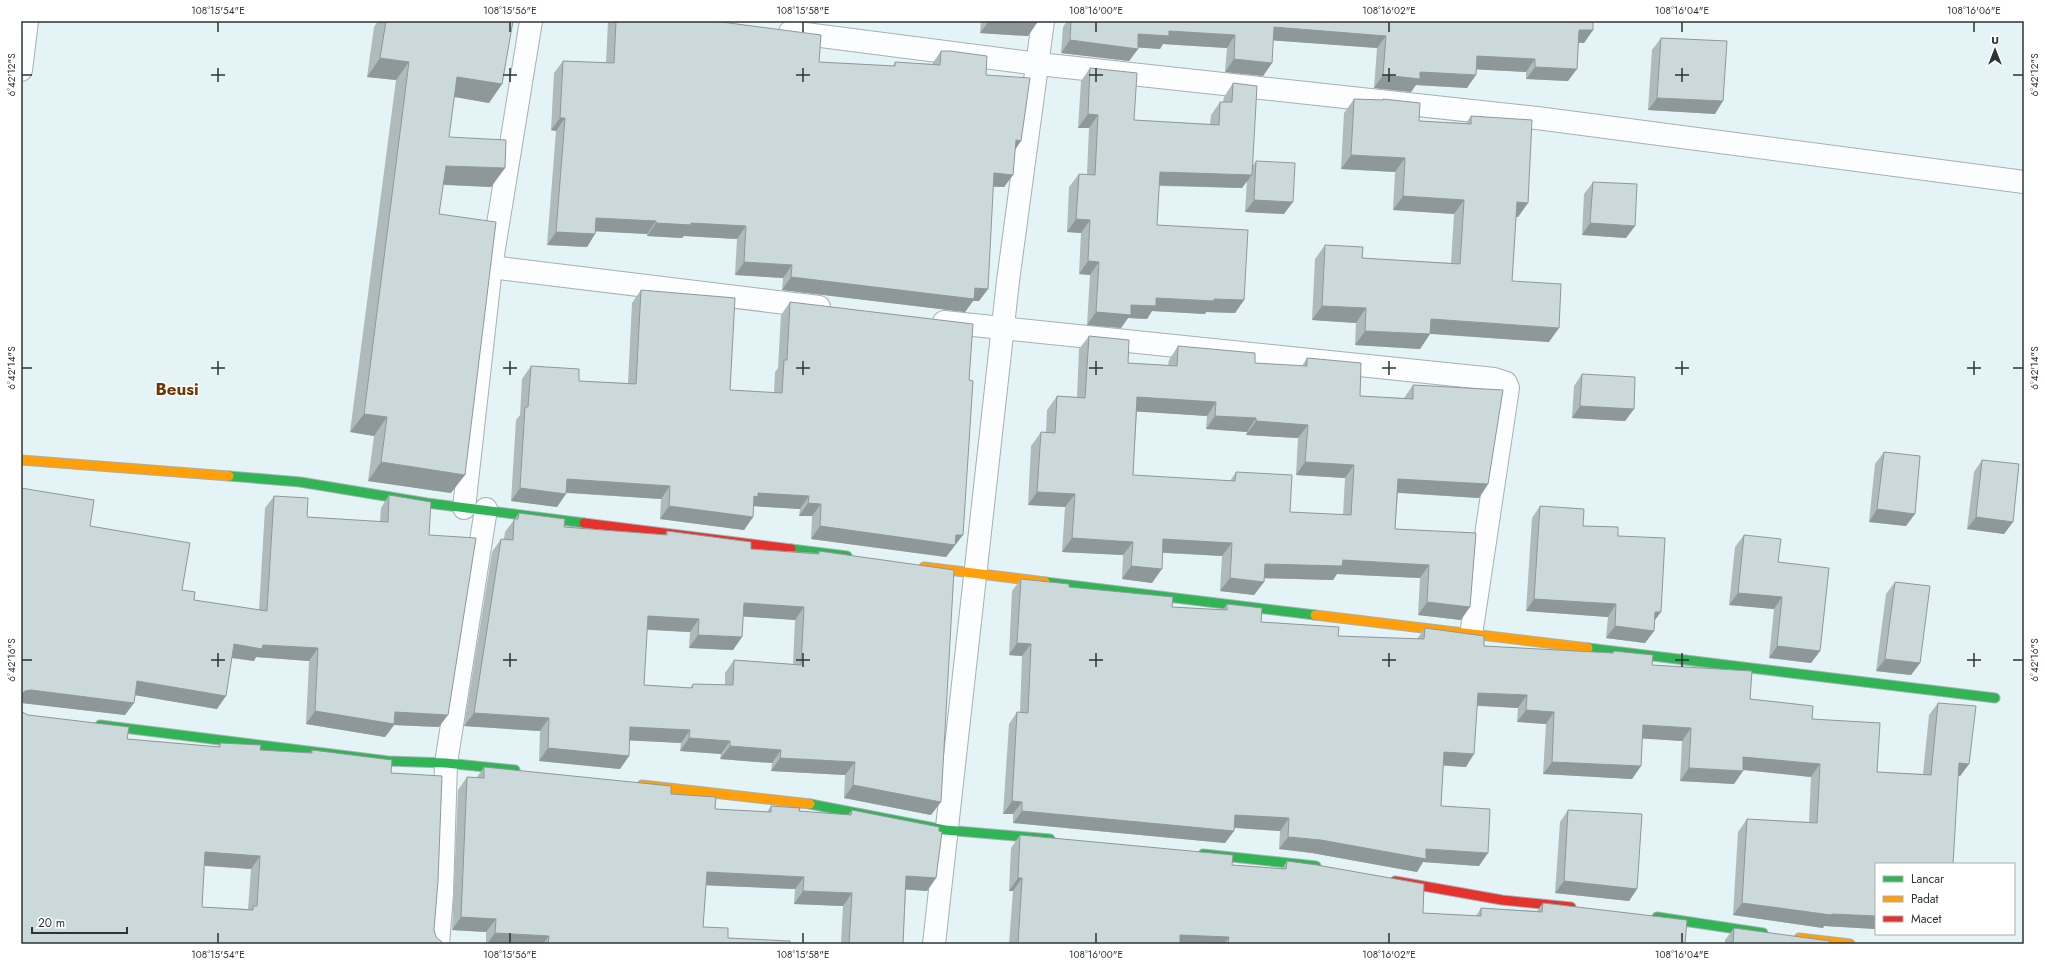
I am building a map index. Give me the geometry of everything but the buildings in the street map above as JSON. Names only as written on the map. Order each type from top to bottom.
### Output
[{"type":"street","points":[[21,70],[27,21]]},
{"type":"street","points":[[464,508],[491,268],[531,21]]},
{"type":"street","points":[[934,944],[1003,329],[1039,64],[1043,21]]},
{"type":"street","points":[[766,29],[1039,64],[1537,118],[2024,182]]},
{"type":"street","points":[[491,268],[838,309]]},
{"type":"street","points":[[925,320],[1478,377],[1494,379],[1506,383],[1508,388],[1471,635]]},
{"type":"street","points":[[21,460],[300,482],[464,508],[486,509],[858,558]]},
{"type":"street","points":[[438,944],[442,894],[446,763],[486,509]]},
{"type":"street","points":[[913,565],[975,574],[1471,635],[1995,698]]},
{"type":"street","points":[[91,724],[388,761],[446,763],[526,772]]},
{"type":"street","points":[[629,783],[796,802],[946,830],[1057,840]]},
{"type":"street","points":[[1192,852],[1325,868]]},
{"type":"street","points":[[1385,879],[1502,900],[1579,908]]},
{"type":"street","points":[[1648,916],[1773,934]]},
{"type":"street","points":[[1788,936],[1850,944]]},
{"type":"traffic: fast","points":[[229,476],[300,482],[427,503],[584,523]]},
{"type":"traffic: fast","points":[[791,549],[847,556]]},
{"type":"traffic: fast","points":[[1045,582],[1315,615]]},
{"type":"traffic: fast","points":[[1588,648],[1995,698]]},
{"type":"traffic: fast","points":[[100,725],[388,761],[446,763],[515,770]]},
{"type":"traffic: fast","points":[[810,804],[945,830],[1050,839]]},
{"type":"traffic: fast","points":[[1203,854],[1316,866]]},
{"type":"traffic: fast","points":[[1657,917],[1763,933]]},
{"type":"traffic: slow","points":[[21,460],[229,476]]},
{"type":"traffic: slow","points":[[924,567],[1045,582]]},
{"type":"traffic: slow","points":[[1315,615],[1588,648]]},
{"type":"traffic: slow","points":[[642,785],[810,804]]},
{"type":"traffic: slow","points":[[1799,938],[1850,944]]},
{"type":"traffic: jam","points":[[584,523],[791,549]]},
{"type":"traffic: jam","points":[[1395,881],[1502,900],[1571,907]]},
{"type":"district","name":"Beusi","points":[[177,389]]}]
